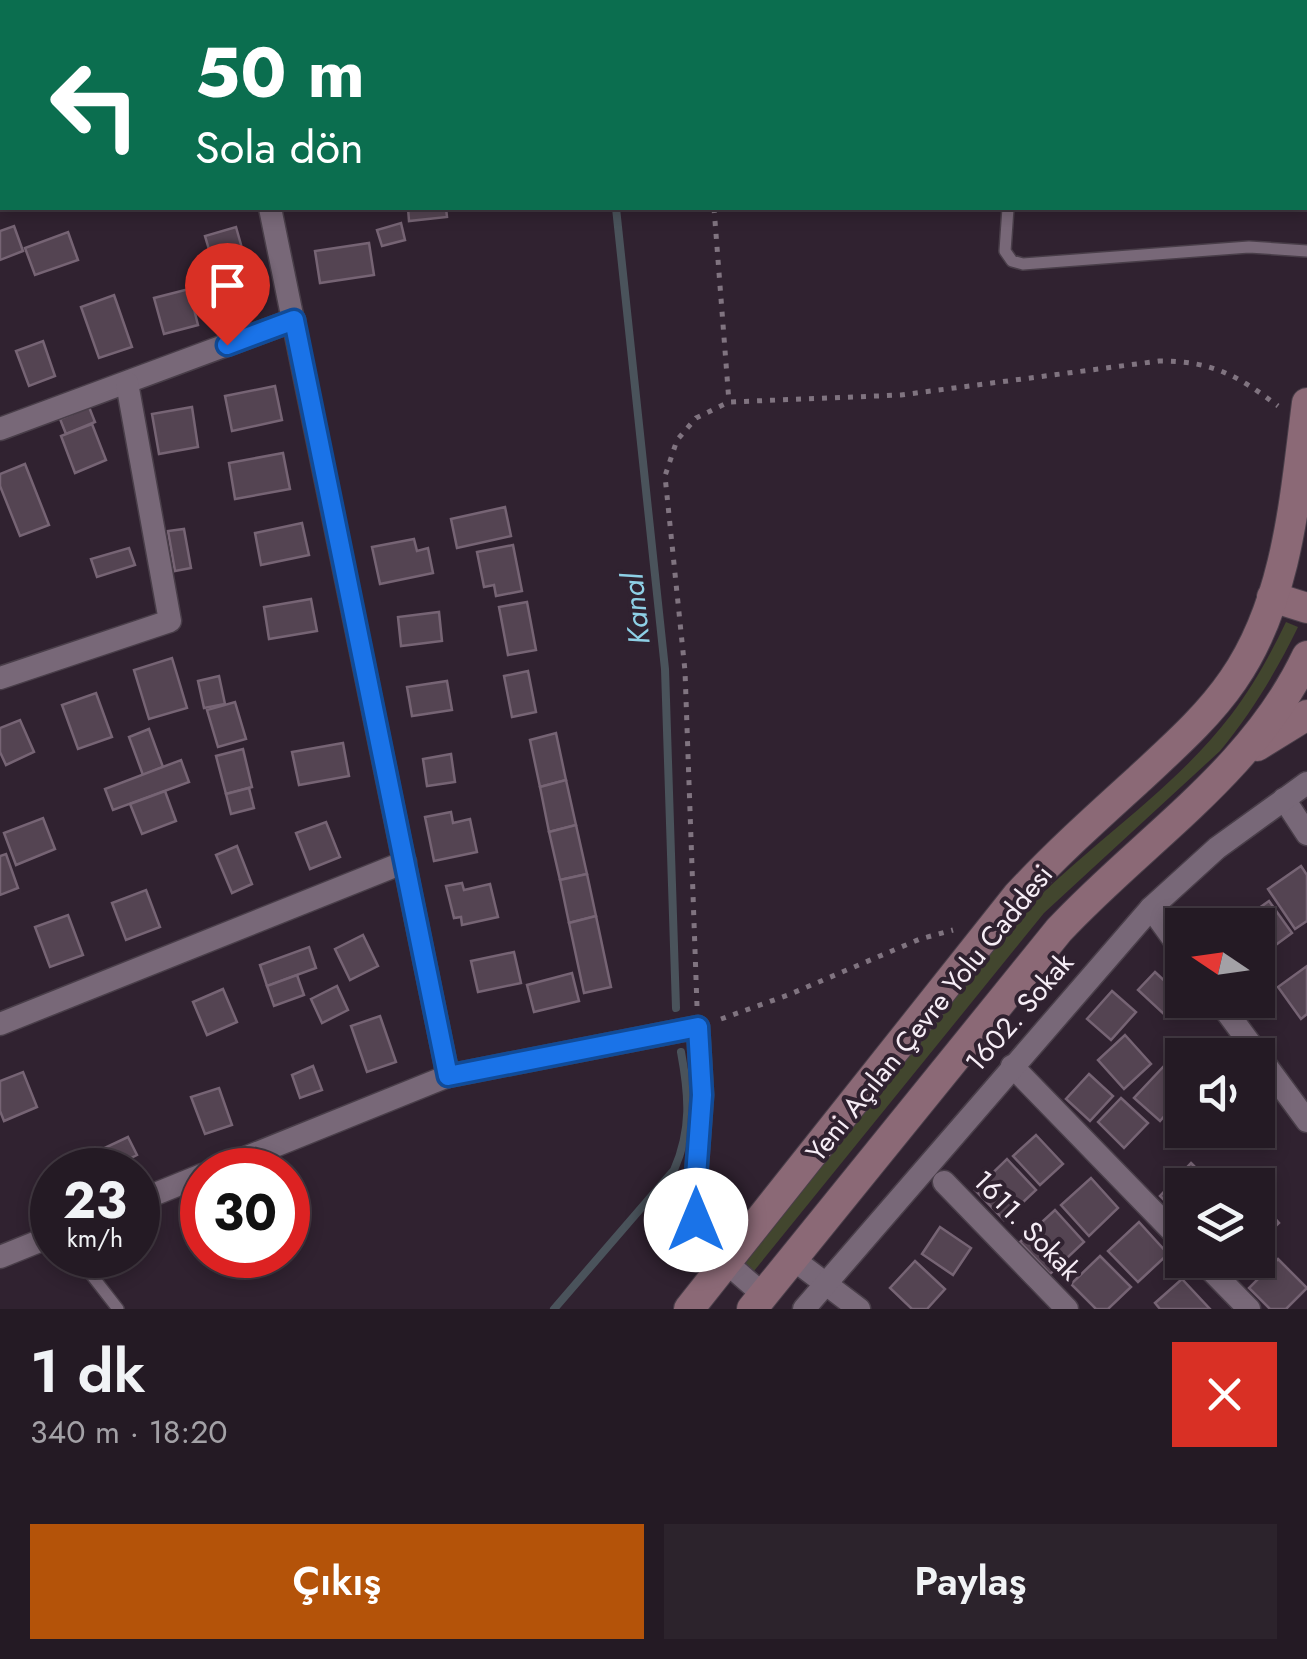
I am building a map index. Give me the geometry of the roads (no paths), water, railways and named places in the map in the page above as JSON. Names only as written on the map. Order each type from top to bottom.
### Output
[{"type":"main road","name":"Yeni Açılan Çevre Yolu Caddesi","points":[[689,1309],[991,928],[1044,868],[1208,711],[1233,680],[1272,597],[1300,508],[1306,415]]},
{"type":"main road","points":[[1272,597],[1307,608]]},
{"type":"main road","name":"Yeni Açılan Çevre Yolu Caddesi","points":[[758,1302],[1059,930],[1242,756],[1307,656]]},
{"type":"main road","points":[[1242,756],[1307,715]]},
{"type":"street","points":[[270,210],[448,1076]]},
{"type":"street","points":[[0,428],[294,320]]},
{"type":"street","points":[[0,678],[170,621],[126,384]]},
{"type":"street","name":"1602. Sokak","points":[[804,1309],[1151,908],[1217,848],[1307,783]]},
{"type":"street","points":[[1284,799],[1307,834]]},
{"type":"street","points":[[0,1024],[405,862]]},
{"type":"street","points":[[1151,908],[1165,927]]},
{"type":"street","points":[[1231,1018],[1307,1121]]},
{"type":"street","points":[[270,1148],[448,1076],[698,1027],[702,1095],[694,1204],[702,1234],[758,1302]]},
{"type":"street","points":[[1012,1066],[1165,1224]]},
{"type":"street","name":"1611. Sokak","points":[[944,1182],[1067,1309]]},
{"type":"street","points":[[0,1257],[30,1245]]},
{"type":"street","points":[[793,1259],[859,1309]]},
{"type":"street","points":[[1219,1278],[1249,1309]]},
{"type":"lane","points":[[1008,210],[1005,251],[1012,261],[1023,264],[1248,247],[1307,251]]},
{"type":"lane","points":[[94,1278],[118,1309]]},
{"type":"waterway","name":"Kanal","points":[[616,210],[665,669],[676,1008]]},
{"type":"waterway","name":"Kanal","points":[[554,1309],[674,1170],[684,1140],[687,1112],[681,1052]]}]
